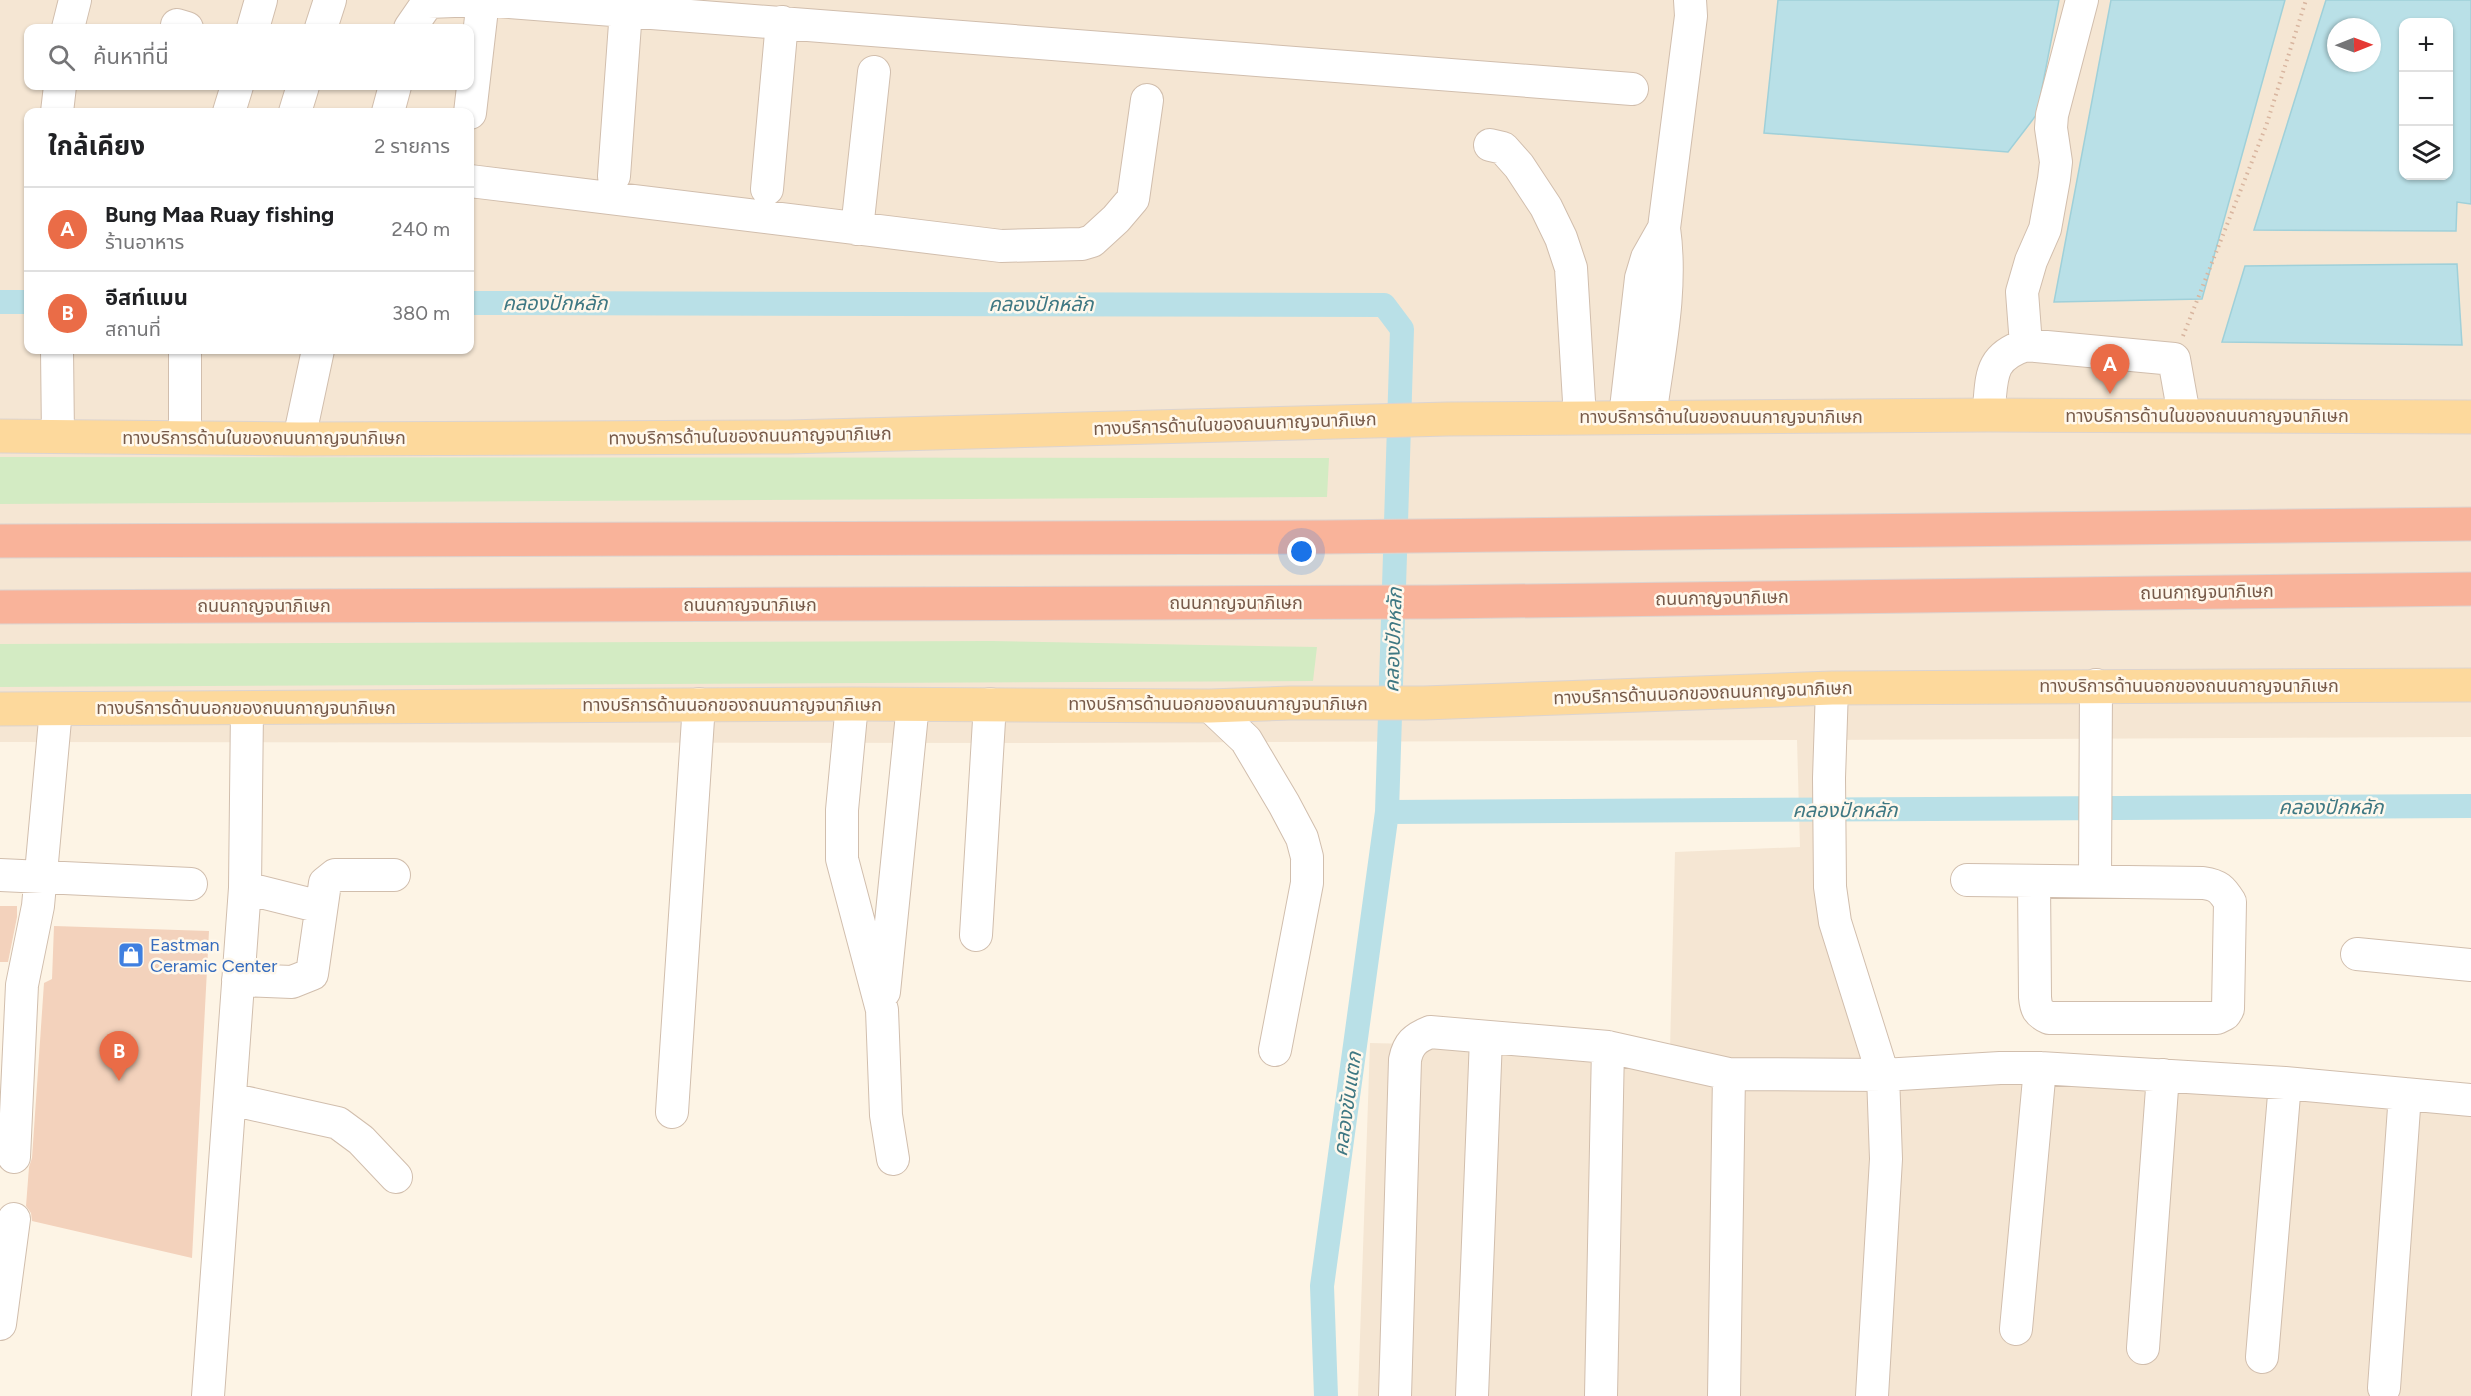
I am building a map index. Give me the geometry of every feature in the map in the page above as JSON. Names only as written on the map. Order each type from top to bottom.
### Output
[{"type":"highway","points":[[0,541],[1326,537],[2471,524]]},
{"type":"highway","name":"ถนนกาญจนาภิเษก","points":[[0,607],[1436,602],[2471,589]]},
{"type":"main road","name":"ทางบริการด้านในของถนนกาญจนาภิเษก","points":[[0,436],[299,439],[788,437],[1346,420],[1988,415],[2471,417]]},
{"type":"main road","name":"ทางบริการด้านนอกของถนนกาญจนาภิเษก","points":[[0,709],[699,704],[1210,706],[1290,703],[1424,703],[1832,688],[2471,685]]},
{"type":"street","points":[[69,24],[75,0]]},
{"type":"street","points":[[254,24],[261,0]]},
{"type":"street","points":[[322,24],[330,0]]},
{"type":"street","points":[[474,75],[482,0]]},
{"type":"street","points":[[413,24],[428,2],[482,0],[1632,89]]},
{"type":"street","points":[[1637,417],[1641,278],[1647,258],[1664,228],[1691,16],[1690,0]]},
{"type":"street","points":[[2026,345],[2022,291],[2031,261],[2045,229],[2056,162],[2051,128],[2052,115],[2082,0]]},
{"type":"street","points":[[614,176],[626,10]]},
{"type":"street","points":[[767,189],[782,22]]},
{"type":"street","points":[[857,229],[874,72]]},
{"type":"street","points":[[57,108],[60,90]]},
{"type":"street","points":[[231,108],[236,90]]},
{"type":"street","points":[[296,108],[302,90]]},
{"type":"street","points":[[389,108],[394,90]]},
{"type":"street","points":[[471,108],[472,90]]},
{"type":"street","points":[[474,182],[1001,246],[1048,246],[1092,241],[1116,219],[1133,199],[1147,100]]},
{"type":"street","points":[[1490,145],[1503,148],[1519,166],[1546,207],[1561,238],[1571,268],[1580,418]]},
{"type":"street","points":[[1988,415],[1994,368],[1998,360],[2011,350],[2026,345],[2174,358],[2184,416]]},
{"type":"street","points":[[57,354],[58,437]]},
{"type":"street","points":[[185,354],[185,437]]},
{"type":"street","points":[[299,439],[317,354]]},
{"type":"street","points":[[2095,880],[2096,685]]},
{"type":"street","points":[[1832,688],[1829,778],[1830,887],[1835,922],[1882,1075],[1886,1159],[1872,1396]]},
{"type":"street","points":[[672,1112],[699,704]]},
{"type":"street","points":[[852,704],[842,810],[842,860],[882,1010]]},
{"type":"street","points":[[893,1159],[886,1114],[882,1010],[913,704]]},
{"type":"street","points":[[976,934],[990,704]]},
{"type":"street","points":[[1210,706],[1246,740],[1293,821],[1307,856],[1307,883],[1275,1050]]},
{"type":"street","points":[[208,1396],[245,888],[247,708]]},
{"type":"street","points":[[14,1157],[22,985],[38,906],[56,709]]},
{"type":"street","points":[[0,875],[191,885]]},
{"type":"street","points":[[238,980],[291,982],[312,974],[325,883],[335,875],[394,875]]},
{"type":"street","points":[[1967,880],[2095,880],[2217,885],[2230,902],[2230,1001],[2225,1014],[2217,1018],[2049,1018],[2041,1014],[2036,1009],[2035,997],[2034,881]]},
{"type":"street","points":[[245,888],[321,907]]},
{"type":"street","points":[[2357,954],[2471,965]]},
{"type":"street","points":[[1395,1396],[1405,1060],[1407,1047],[1417,1037],[1430,1032],[1608,1047],[1729,1074],[1882,1075],[2040,1068],[2285,1083],[2471,1100]]},
{"type":"street","points":[[1472,1396],[1486,1038]]},
{"type":"street","points":[[1601,1396],[1608,1047]]},
{"type":"street","points":[[2016,1329],[2040,1068]]},
{"type":"street","points":[[1724,1396],[1729,1074]]},
{"type":"street","points":[[2143,1348],[2163,1075]]},
{"type":"street","points":[[2262,1357],[2285,1083]]},
{"type":"street","points":[[2384,1388],[2405,1094]]},
{"type":"street","points":[[230,1099],[338,1123],[361,1140],[396,1177]]},
{"type":"street","points":[[0,1324],[14,1219]]},
{"type":"path","points":[[2174,358],[2266,126],[2306,0]]},
{"type":"shaded area","points":[[0,0],[2471,0],[2471,737],[1817,740],[1831,860],[1892,1074],[2471,1101],[2471,1396],[1358,1396],[1370,1043],[1670,1050],[1675,852],[1800,847],[1797,740],[1044,743],[0,742]]},
{"type":"green space","points":[[0,457],[1329,458],[1327,497],[0,504]]},
{"type":"green space","points":[[992,641],[1317,647],[1313,681],[0,687],[0,644]]},
{"type":"water","points":[[1778,0],[2059,0],[2037,114],[2008,152],[1764,133]]},
{"type":"water","points":[[2111,0],[2285,0],[2202,299],[2054,302]]},
{"type":"water","points":[[2326,0],[2471,0],[2471,204],[2457,202],[2456,231],[2254,230]]},
{"type":"water","points":[[2457,264],[2462,345],[2222,342],[2245,266]]},
{"type":"building","points":[[0,906],[17,906],[8,962],[0,962]]},
{"type":"building","points":[[54,926],[209,931],[192,1258],[32,1221],[31,1213],[26,1206],[29,1167],[32,1158],[44,983],[52,979]]},
{"type":"waterway","name":"คลองปักหลัก","points":[[0,302],[24,302]]},
{"type":"waterway","name":"คลองปักหลัก","points":[[474,303],[1384,305],[1402,329],[1387,812],[1322,1286],[1326,1396]]},
{"type":"waterway","name":"คลองปักหลัก","points":[[1387,812],[2471,806]]},
{"type":"place","name":"Bung Maa Ruay fishing","points":[[2110,394]]},
{"type":"place","name":"Eastman Ceramic Center","points":[[131,955]]},
{"type":"place","name":"อีสท์แมน","points":[[119,1081]]},
{"type":"water label","name":"คลองขันแตก","points":[[1347,1104]]}]
